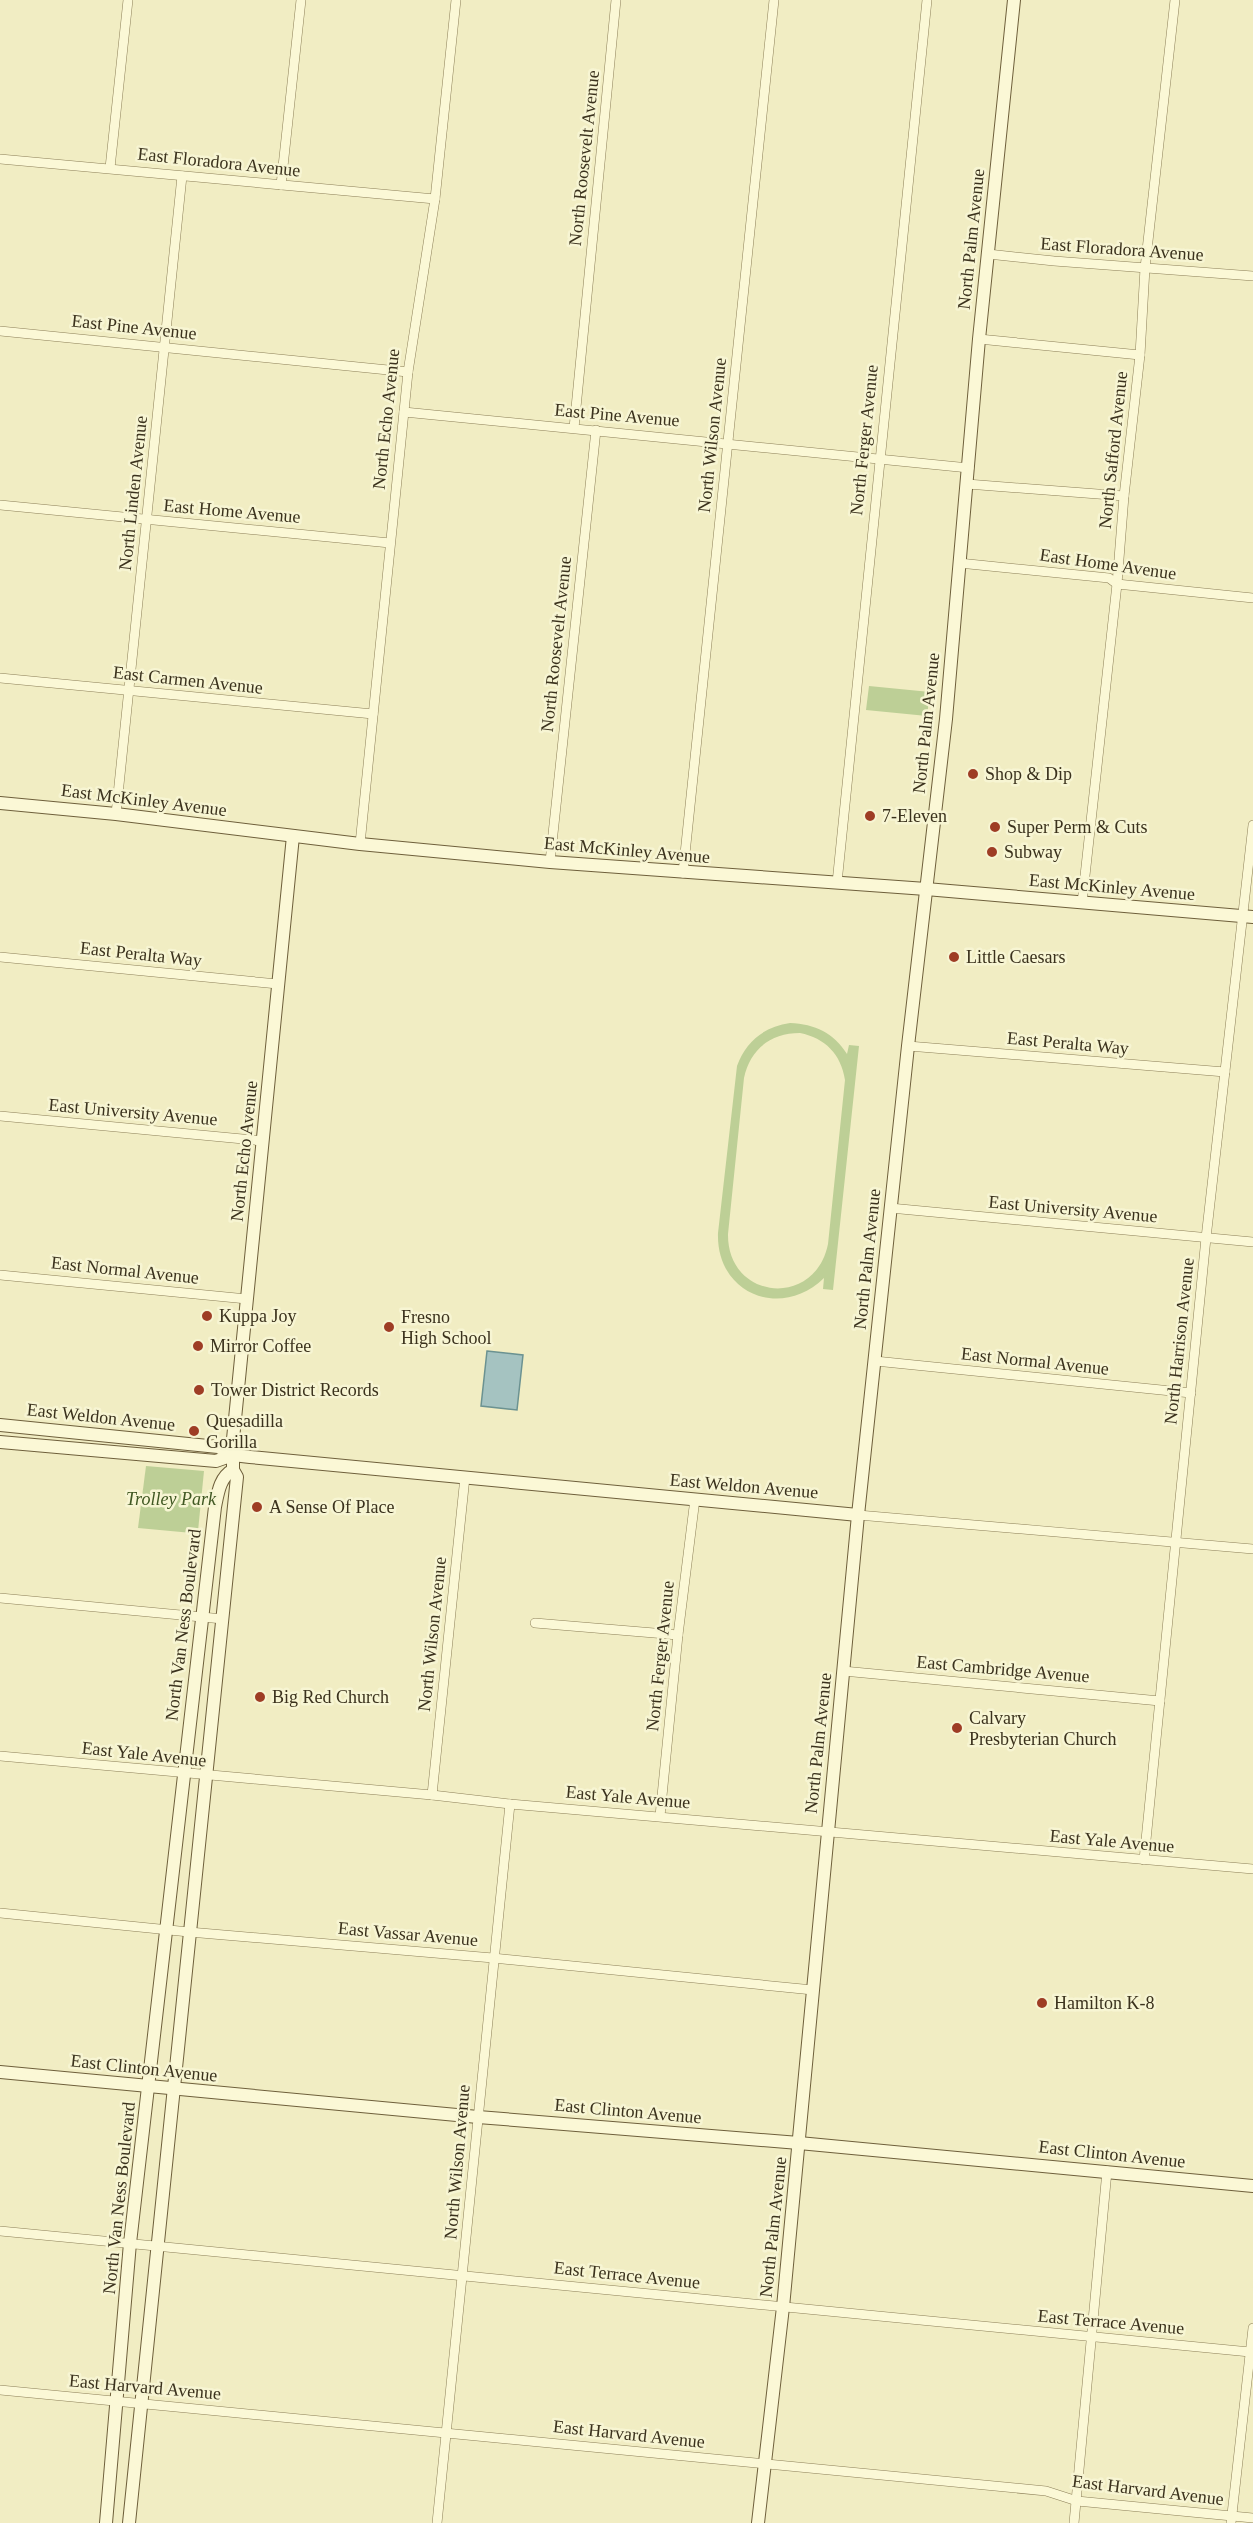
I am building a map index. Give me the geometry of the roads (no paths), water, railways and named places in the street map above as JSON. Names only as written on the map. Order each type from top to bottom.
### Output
[{"type":"main road","name":"North Palm Avenue","points":[[759,2523],[783,2307],[858,1515],[890,1208],[944,740],[979,339],[1014,0]]},
{"type":"main road","name":"East McKinley Avenue","points":[[0,803],[116,814],[360,844],[550,862],[926,889],[1248,917]]},
{"type":"main road","name":"North Echo Avenue","points":[[233,1470],[247,1299],[293,836]]},
{"type":"main road","name":"East Weldon Avenue","points":[[0,1425],[218,1447],[233,1455],[858,1515]]},
{"type":"main road","points":[[53,1447],[54,1431]]},
{"type":"main road","name":"East Weldon Avenue","points":[[0,1442],[216,1461],[233,1455]]},
{"type":"main road","name":"North Van Ness Boulevard","points":[[105,2523],[130,2243],[150,2086],[202,1617],[218,1491],[225,1474],[233,1470],[237,1477],[223,1619],[129,2523]]},
{"type":"main road","name":"East Clinton Avenue","points":[[0,2072],[1253,2186]]},
{"type":"street","points":[[110,168],[128,0]]},
{"type":"street","points":[[281,185],[301,0]]},
{"type":"street","name":"North Echo Avenue","points":[[360,844],[408,372],[435,199],[456,0]]},
{"type":"street","name":"North Roosevelt Avenue","points":[[574,428],[616,0]]},
{"type":"street","name":"North Wilson Avenue","points":[[683,873],[774,0]]},
{"type":"street","name":"North Ferger Avenue","points":[[837,883],[927,0]]},
{"type":"street","name":"North Safford Avenue","points":[[1082,903],[1140,355],[1145,267],[1175,0]]},
{"type":"street","name":"East Floradora Avenue","points":[[0,159],[435,199]]},
{"type":"street","name":"North Linden Avenue","points":[[116,814],[182,176]]},
{"type":"street","name":"East Floradora Avenue","points":[[988,254],[1253,276]]},
{"type":"street","name":"East Pine Avenue","points":[[0,331],[408,372]]},
{"type":"street","points":[[979,339],[1140,355]]},
{"type":"street","name":"East Pine Avenue","points":[[404,412],[728,442],[969,468]]},
{"type":"street","name":"North Roosevelt Avenue","points":[[550,862],[596,430]]},
{"type":"street","points":[[968,484],[1124,496]]},
{"type":"street","name":"East Home Avenue","points":[[0,504],[390,543]]},
{"type":"street","name":"East Home Avenue","points":[[959,563],[1109,578],[1117,584],[1253,598]]},
{"type":"street","name":"East Carmen Avenue","points":[[0,678],[373,714]]},
{"type":"street","name":"North Harrison Avenue","points":[[1144,1860],[1206,1238],[1225,1072],[1248,917],[1253,825]]},
{"type":"street","name":"East Peralta Way","points":[[0,957],[278,984]]},
{"type":"street","name":"East Peralta Way","points":[[908,1046],[1225,1072]]},
{"type":"street","name":"East University Avenue","points":[[0,1116],[263,1141]]},
{"type":"street","name":"East University Avenue","points":[[890,1208],[1253,1242]]},
{"type":"street","name":"East Normal Avenue","points":[[0,1275],[247,1299]]},
{"type":"street","name":"East Normal Avenue","points":[[874,1362],[1191,1393]]},
{"type":"street","name":"North Wilson Avenue","points":[[432,1795],[465,1477]]},
{"type":"street","name":"North Ferger Avenue","points":[[660,1816],[678,1635],[695,1499]]},
{"type":"street","name":"East Weldon Avenue","points":[[858,1515],[1253,1549]]},
{"type":"street","points":[[0,1598],[223,1619]]},
{"type":"street","points":[[535,1623],[678,1635]]},
{"type":"street","name":"East Cambridge Avenue","points":[[843,1671],[1160,1701]]},
{"type":"street","name":"East Yale Avenue","points":[[0,1756],[510,1804],[1253,1869]]},
{"type":"street","name":"North Wilson Avenue","points":[[437,2523],[510,1804]]},
{"type":"street","name":"East Vassar Avenue","points":[[0,1913],[813,1990]]},
{"type":"street","points":[[1074,2523],[1107,2171]]},
{"type":"street","name":"East Terrace Avenue","points":[[0,2231],[1250,2352]]},
{"type":"street","points":[[1231,2520],[1253,2328]]},
{"type":"street","name":"East Harvard Avenue","points":[[0,2390],[1046,2491],[1077,2501],[1231,2520],[1253,2518]]},
{"type":"water","points":[[487,1351],[523,1355],[517,1410],[481,1406]]},
{"type":"place","name":"Shop & Dip","points":[[973,774]]},
{"type":"place","name":"7-Eleven","points":[[870,816]]},
{"type":"place","name":"Super Perm & Cuts","points":[[995,827]]},
{"type":"place","name":"Subway","points":[[992,852]]},
{"type":"place","name":"Little Caesars","points":[[954,957]]},
{"type":"place","name":"Kuppa Joy","points":[[207,1316]]},
{"type":"place","name":"Fresno High School","points":[[389,1327]]},
{"type":"place","name":"Mirror Coffee","points":[[198,1346]]},
{"type":"place","name":"Tower District Records","points":[[199,1390]]},
{"type":"place","name":"Quesadilla Gorilla","points":[[194,1431]]},
{"type":"place","name":"A Sense Of Place","points":[[257,1507]]},
{"type":"place","name":"Big Red Church","points":[[260,1697]]},
{"type":"place","name":"Calvary Presbyterian Church","points":[[957,1728]]},
{"type":"place","name":"Hamilton K-8","points":[[1042,2003]]},
{"type":"park label","name":"Trolley Park","points":[[171,1499]]}]
